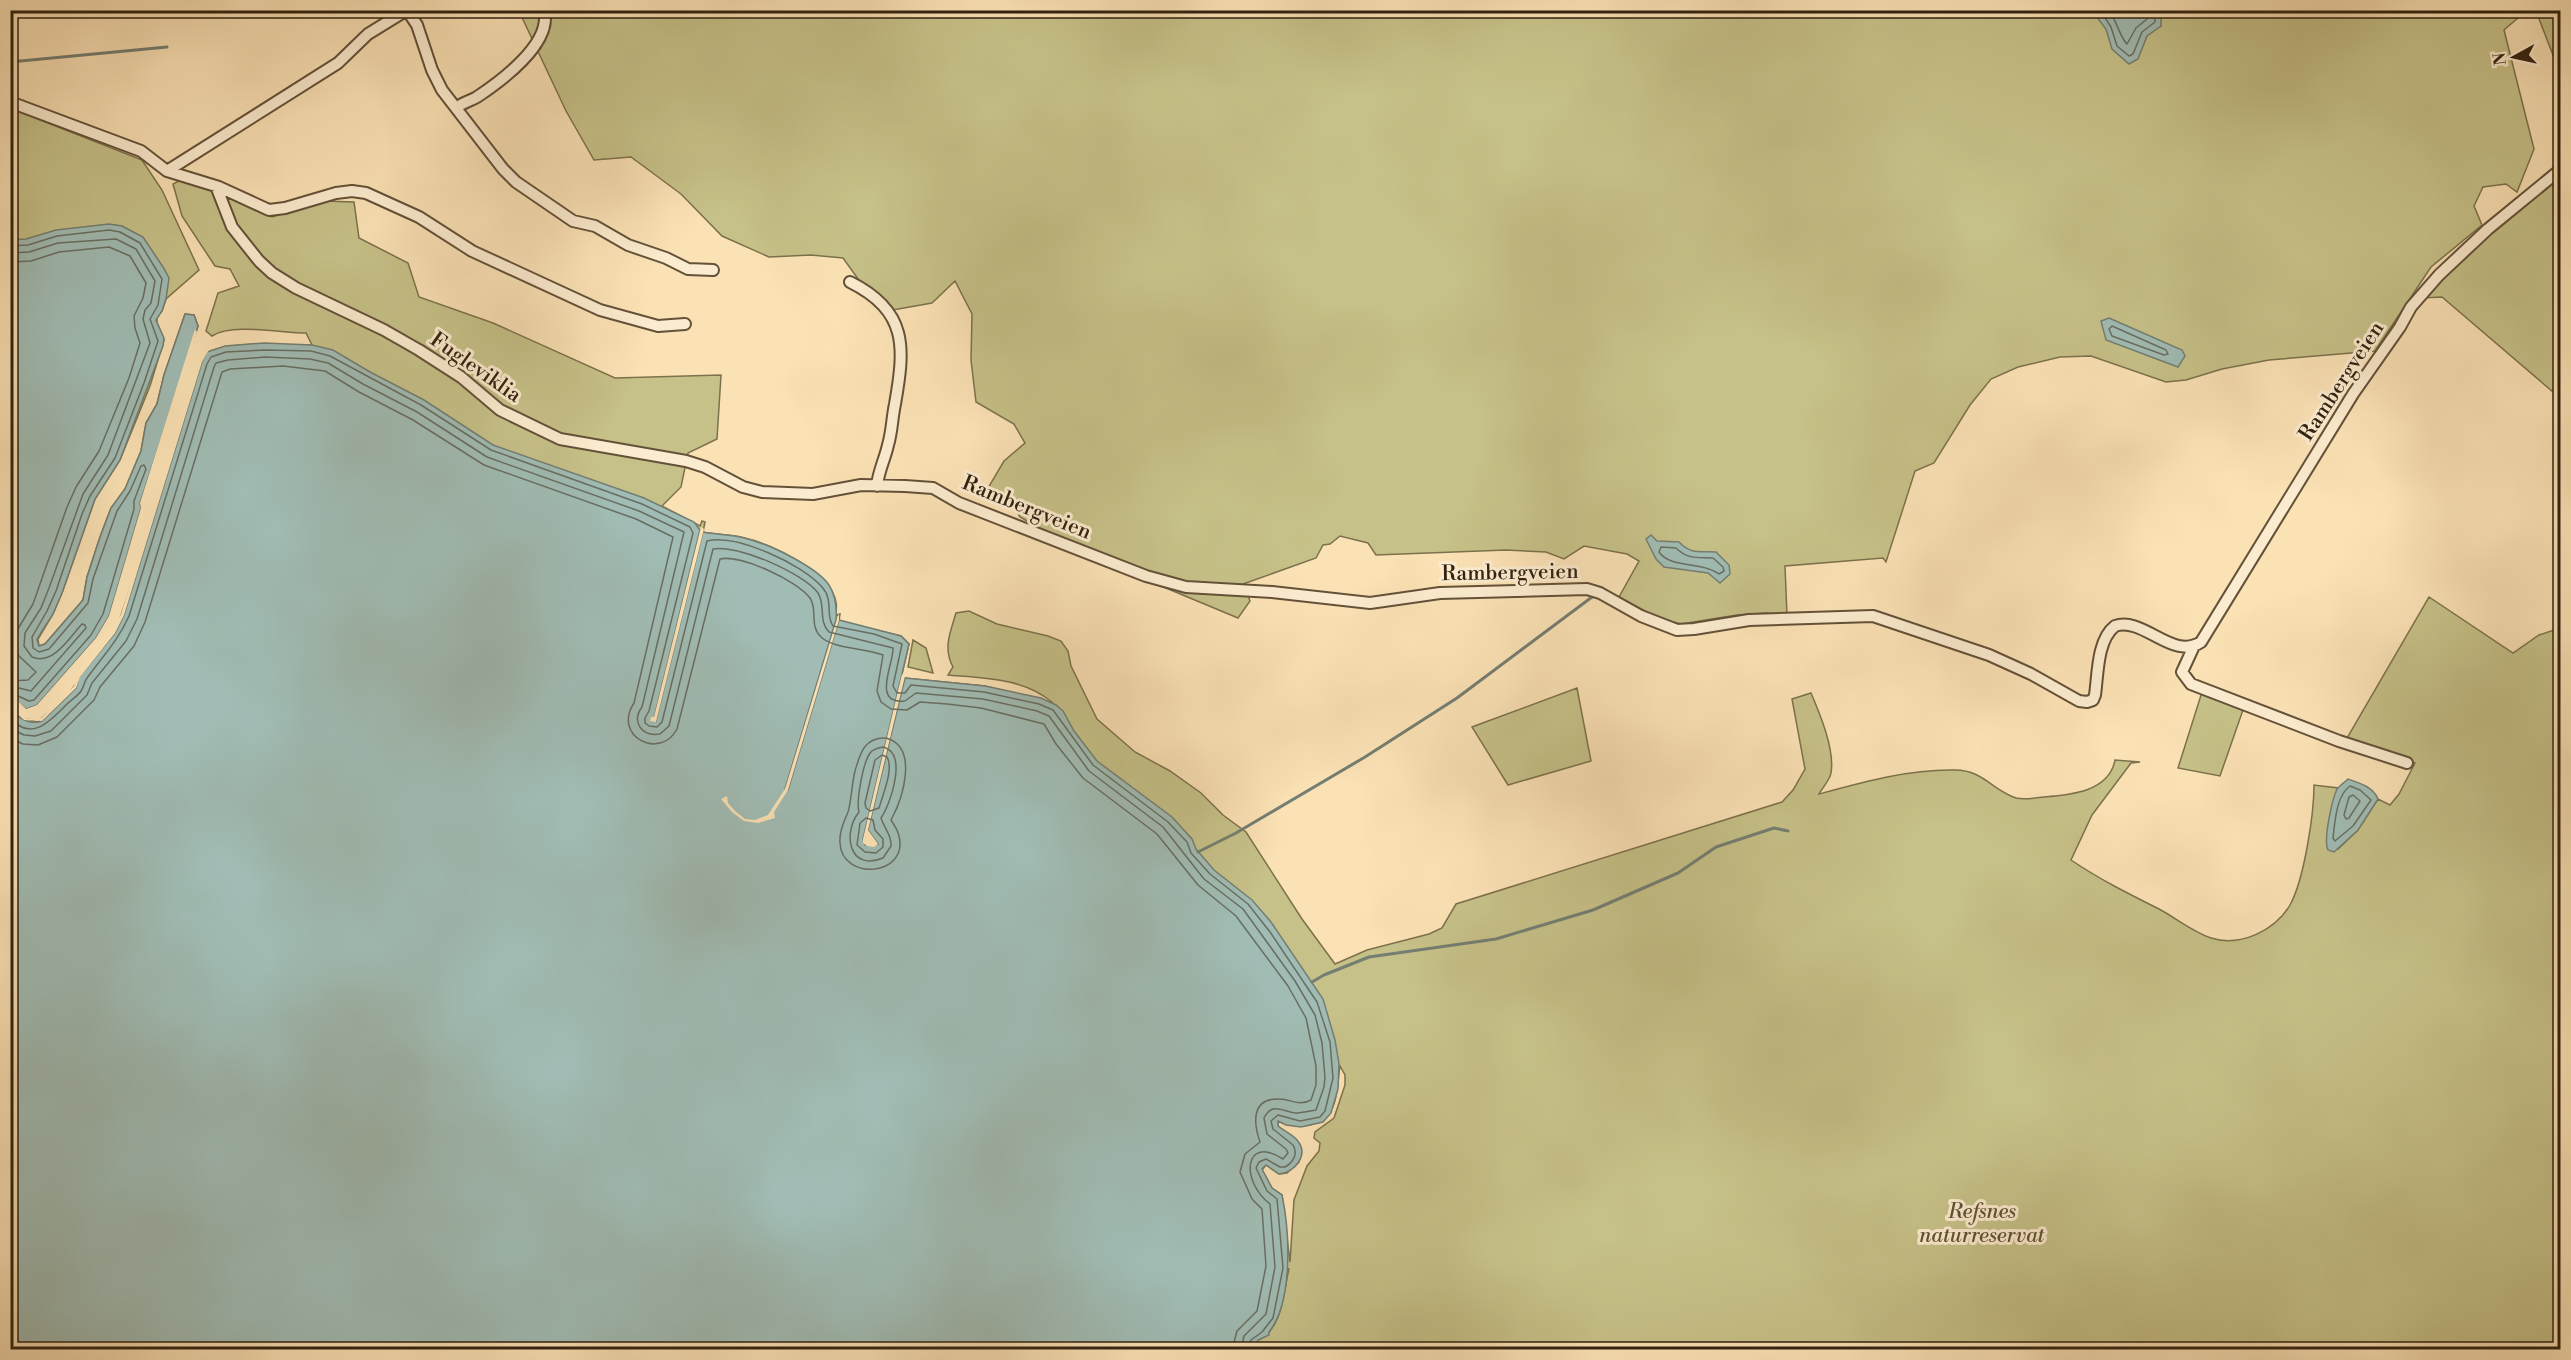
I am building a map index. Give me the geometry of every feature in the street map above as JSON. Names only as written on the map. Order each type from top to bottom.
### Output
[{"type":"street","points":[[167,171],[338,63],[373,30],[407,10],[422,35],[436,81],[511,178],[573,221],[596,226],[628,245],[666,258],[688,269],[713,270]]},
{"type":"street","points":[[456,108],[482,93],[527,56],[544,27],[544,10]]},
{"type":"street","points":[[10,102],[141,151],[167,171],[216,186],[265,209],[273,211],[336,193],[352,191],[366,193],[419,217],[472,251],[600,310],[658,326],[684,324]]},
{"type":"street","name":"Rambergveien","points":[[2406,763],[2338,741],[2191,684],[2182,672],[2194,646],[2204,638],[2353,394],[2400,327],[2411,307],[2439,275],[2488,229],[2560,170]]},
{"type":"street","name":"Fugleviklia","points":[[216,186],[232,227],[259,261],[272,273],[306,293],[413,346],[461,377],[500,410],[560,439],[686,461],[705,467],[742,487],[762,492],[813,494],[851,487],[877,486],[917,486],[937,490]]},
{"type":"street","points":[[850,282],[875,296],[887,309],[901,346],[902,366],[892,428],[877,486]]},
{"type":"street","name":"Rambergveien","points":[[937,490],[959,503],[1146,576],[1186,587],[1370,603],[1440,593],[1587,589],[1600,593],[1622,607],[1665,627],[1683,630],[1749,620],[1831,619],[1867,615],[1989,655],[2083,702],[2094,699],[2103,646],[2107,633],[2115,626],[2128,626],[2182,647],[2194,646]]},
{"type":"green space","points":[[519,11],[2526,11],[2504,30],[2534,149],[2517,192],[2506,184],[2483,187],[2474,206],[2482,225],[2431,267],[2375,351],[2269,360],[2222,369],[2186,380],[2166,382],[2091,356],[2060,357],[2018,367],[1991,379],[1970,405],[1934,463],[1915,471],[1886,562],[1883,558],[1785,566],[1787,616],[1766,613],[1737,615],[1681,624],[1658,618],[1619,597],[1639,561],[1627,554],[1584,546],[1564,559],[1546,552],[1506,550],[1376,555],[1368,543],[1340,536],[1330,544],[1323,545],[1316,558],[1243,584],[1250,601],[1238,618],[1154,583],[1158,575],[1041,529],[1020,517],[1012,504],[988,488],[1004,461],[1025,443],[1014,424],[976,402],[971,360],[972,314],[955,281],[932,303],[887,311],[866,290],[843,258],[811,255],[769,257],[722,236],[681,194],[631,157],[594,160],[566,111]]},
{"type":"green space","points":[[2536,11],[2560,11],[2560,73]]},
{"type":"green space","name":"Refsnes naturreservat","points":[[10,108],[142,160],[162,190],[199,270],[166,299],[162,311],[157,316],[157,323],[164,340],[150,386],[120,460],[95,499],[62,593],[38,639],[39,646],[45,644],[83,600],[87,577],[100,537],[111,508],[125,489],[141,451],[146,423],[157,404],[164,375],[185,314],[194,315],[198,326],[140,503],[23,704],[14,705],[18,716],[37,722],[65,698],[115,633],[210,351],[248,345],[312,345],[306,333],[244,329],[221,332],[212,336],[206,331],[218,293],[239,286],[230,269],[215,266],[182,216],[173,184],[184,178],[272,217],[323,201],[354,202],[359,238],[408,263],[419,297],[493,323],[615,378],[721,375],[717,439],[688,453],[681,487],[662,506],[700,526],[702,521],[705,522],[703,532],[745,538],[784,553],[812,570],[823,580],[836,602],[836,615],[840,614],[839,621],[901,636],[909,644],[863,843],[876,846],[881,780],[905,678],[985,686],[1053,703],[1029,688],[1017,684],[948,675],[953,667],[948,647],[956,613],[969,611],[997,624],[1061,641],[1068,651],[1071,666],[1097,719],[1135,752],[1170,771],[1201,793],[1223,815],[1246,832],[1302,919],[1335,964],[1367,950],[1429,934],[1442,928],[1456,904],[1782,802],[1793,790],[1805,769],[1792,699],[1811,693],[1826,732],[1832,764],[1828,781],[1819,794],[1903,774],[1955,770],[1973,773],[2016,798],[2065,795],[2097,785],[2111,771],[2115,760],[2140,762],[2131,763],[2092,815],[2071,860],[2103,880],[2211,938],[2233,940],[2256,935],[2283,914],[2295,894],[2307,846],[2314,785],[2338,788],[2330,817],[2338,849],[2358,830],[2378,799],[2390,805],[2399,794],[2415,763],[2347,738],[2429,597],[2513,653],[2539,635],[2560,628],[2560,1349],[1254,1349],[1258,1340],[1273,1328],[1277,1319],[1289,1269],[11,792]],"holes":[[[1340,1066],[1345,1075],[1345,1085],[1334,1118],[1315,1132],[1314,1138],[1320,1143],[1319,1151],[1307,1166],[1294,1200],[1290,1262],[1282,1195],[1272,1188],[1262,1170],[1266,1165],[1279,1174],[1287,1173],[1299,1162],[1299,1145],[1278,1126],[1278,1121],[1298,1126],[1320,1121],[1332,1110],[1335,1102]]]},
{"type":"green space","points":[[2560,175],[2560,398],[2442,297],[2422,298],[2455,263]]},
{"type":"green space","points":[[913,640],[926,648],[933,673],[908,667]]},
{"type":"green space","points":[[1577,688],[1591,761],[1508,785],[1472,727]]},
{"type":"green space","points":[[2202,692],[2243,710],[2220,776],[2178,768]]},
{"type":"water","points":[[2092,11],[2161,11],[2161,26],[2147,36],[2138,59],[2129,64],[2112,49],[2106,29]]},
{"type":"water","points":[[109,224],[122,226],[143,237],[169,278],[166,299],[156,320],[164,338],[163,346],[120,460],[95,499],[62,593],[53,614],[37,639],[39,646],[45,644],[83,600],[87,577],[100,537],[111,508],[125,489],[141,451],[146,423],[157,404],[164,375],[185,314],[194,315],[198,326],[140,503],[141,508],[109,616],[96,638],[37,705],[26,709],[18,702],[15,712],[20,718],[34,722],[42,721],[76,688],[79,677],[115,633],[124,615],[202,362],[207,352],[225,346],[264,343],[312,345],[333,350],[424,400],[493,445],[644,498],[694,522],[700,530],[654,718],[656,721],[703,532],[744,538],[790,556],[813,570],[829,585],[835,597],[836,620],[785,789],[788,790],[839,620],[901,636],[909,644],[863,839],[865,845],[878,844],[868,830],[905,678],[985,686],[1041,698],[1063,711],[1074,731],[1097,761],[1172,817],[1192,839],[1196,849],[1214,870],[1252,900],[1271,922],[1323,999],[1335,1040],[1339,1064],[1338,1089],[1331,1113],[1323,1122],[1301,1127],[1286,1125],[1278,1121],[1278,1126],[1293,1136],[1301,1146],[1301,1157],[1295,1167],[1285,1173],[1279,1174],[1266,1165],[1262,1169],[1272,1188],[1282,1195],[1288,1247],[1286,1285],[1277,1319],[1269,1335],[1258,1340],[1254,1349],[11,1350],[11,240],[26,239],[56,230]]},
{"type":"water","points":[[2109,318],[2182,350],[2185,356],[2178,367],[2106,340],[2101,321]]},
{"type":"water","points":[[1651,535],[1657,541],[1679,542],[1692,551],[1716,552],[1729,565],[1730,574],[1720,583],[1708,573],[1664,567],[1656,559],[1646,539]]},
{"type":"water","points":[[2348,779],[2369,788],[2378,799],[2358,830],[2334,852],[2328,850],[2327,845],[2329,820],[2337,789]]},
{"type":"pier","points":[[195,329],[197,332],[187,368],[143,503],[144,509],[112,617],[99,640],[39,707],[26,712],[19,705],[17,708],[20,714],[29,719],[41,718],[74,686],[77,676],[112,632],[121,614],[199,361],[202,353],[210,348],[202,362],[124,615],[115,633],[80,677],[76,688],[42,721],[24,720],[15,712],[14,705],[18,701],[26,709],[37,705],[96,638],[109,616],[141,508],[140,503]]},
{"type":"pier","points":[[701,527],[704,529],[656,722],[650,721],[651,717],[654,717]]},
{"type":"pier","points":[[839,613],[839,620],[788,790],[774,812],[775,818],[758,823],[744,821],[721,799],[727,796],[728,803],[735,811],[745,819],[755,820],[768,815],[785,789]]},
{"type":"pier","points":[[902,674],[905,676],[868,830],[878,844],[874,847],[867,846],[863,843],[863,839]]},
{"type":"waterway","points":[[10,62],[167,47]]},
{"type":"waterway","points":[[1198,852],[1236,833],[1365,757],[1457,698],[1592,597]]},
{"type":"waterway","points":[[1312,982],[1369,957],[1496,939],[1593,910],[1678,873],[1716,847],[1774,828],[1788,831]]}]
